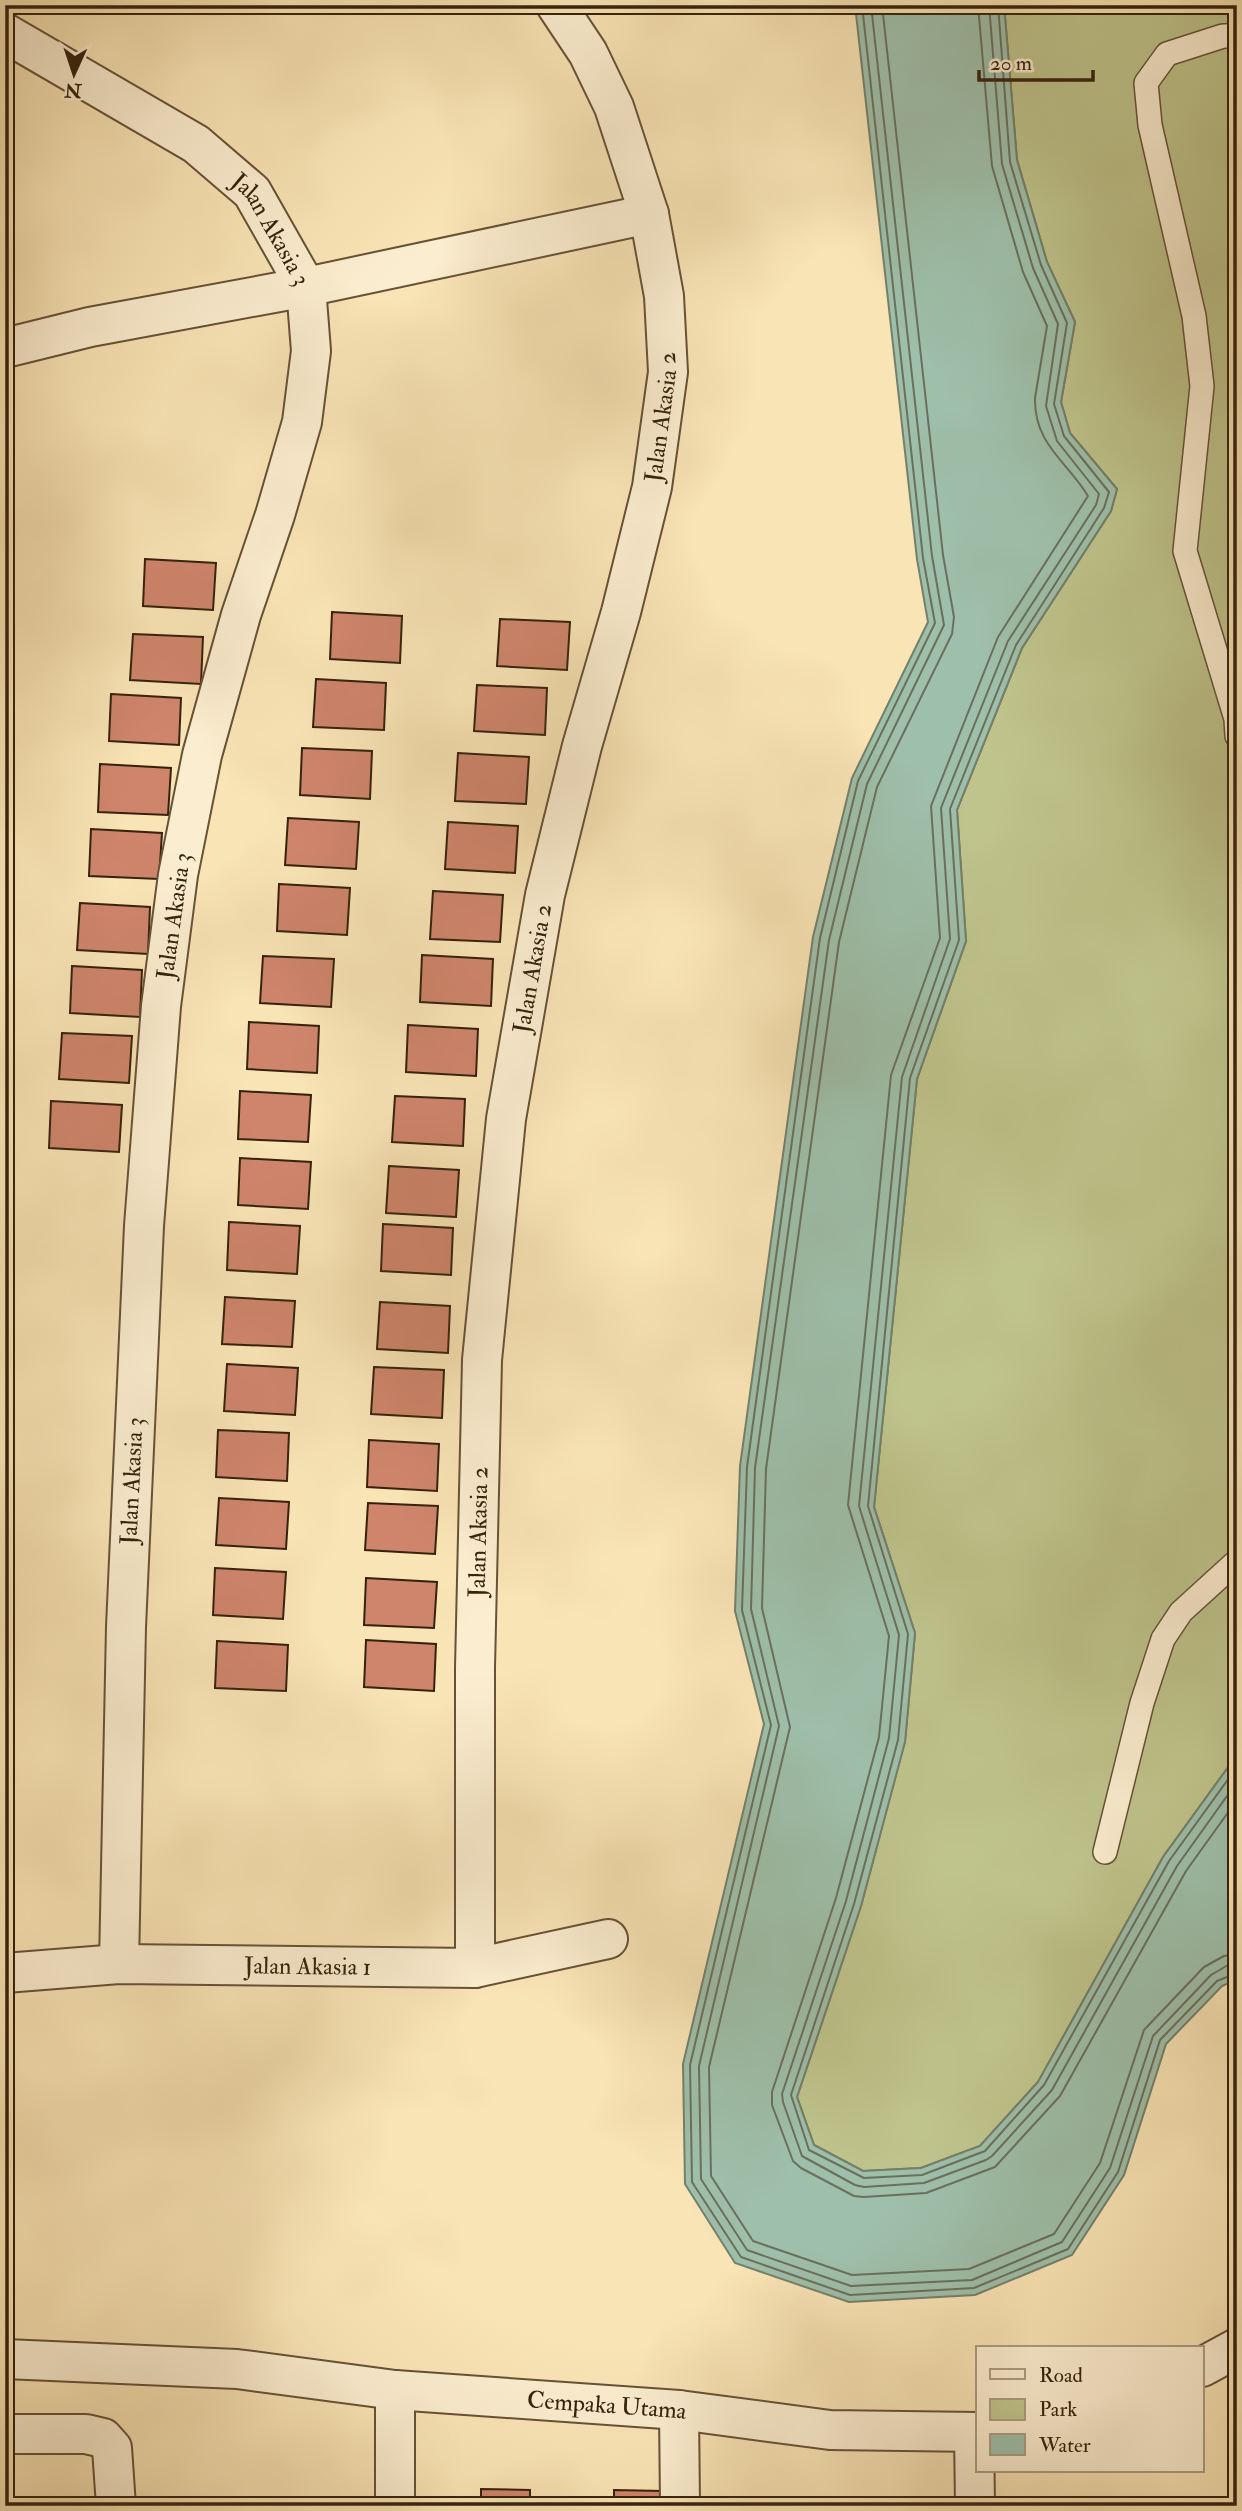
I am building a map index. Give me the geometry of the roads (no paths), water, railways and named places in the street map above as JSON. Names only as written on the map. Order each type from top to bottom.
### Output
[{"type":"street","name":"Jalan Akasia 2","points":[[475,1968],[475,1668],[482,1360],[506,1119],[545,895],[652,487],[668,372],[664,296],[649,214],[614,107],[588,53],[556,5]]},
{"type":"street","name":"Jalan Akasia 3","points":[[5,33],[196,144],[252,192],[306,287],[311,351],[302,422],[275,515],[241,615],[202,755],[178,875],[161,1006],[144,1226],[126,1613],[119,1964]]},
{"type":"street","points":[[5,348],[90,327],[306,287],[649,214]]},
{"type":"street","name":"Jalan Akasia 1","points":[[5,1973],[119,1964],[475,1968],[608,1939]]},
{"type":"street","points":[[1204,2366],[1237,2348]]},
{"type":"street","name":"Cempaka Utama","points":[[5,2359],[237,2369],[396,2390],[679,2410],[830,2430],[976,2432]]},
{"type":"street","points":[[395,2506],[396,2390]]},
{"type":"street","points":[[679,2410],[680,2506]]},
{"type":"street","points":[[975,2506],[976,2432]]},
{"type":"street","points":[[5,2434],[86,2434],[103,2438],[112,2448],[116,2506]]},
{"type":"lane","points":[[1237,36],[1223,36],[1167,54],[1146,83],[1150,125],[1194,316],[1202,386],[1185,551],[1236,719],[1237,736]]},
{"type":"lane","points":[[1105,1852],[1142,1703],[1163,1639],[1181,1612],[1237,1561]]},
{"type":"water","points":[[855,5],[1004,5],[1017,160],[1047,262],[1075,322],[1061,402],[1070,433],[1117,489],[1111,511],[1022,648],[957,810],[966,941],[917,1079],[874,1507],[915,1633],[905,1742],[861,1906],[797,2097],[814,2145],[863,2171],[921,2168],[980,2146],[1038,2082],[1163,1857],[1237,1755],[1237,1979],[1222,1986],[1166,2044],[1124,2175],[1072,2255],[975,2295],[849,2302],[735,2263],[685,2184],[683,2064],[764,1724],[735,1611],[740,1466],[813,937],[852,778],[928,622],[917,559]]}]
